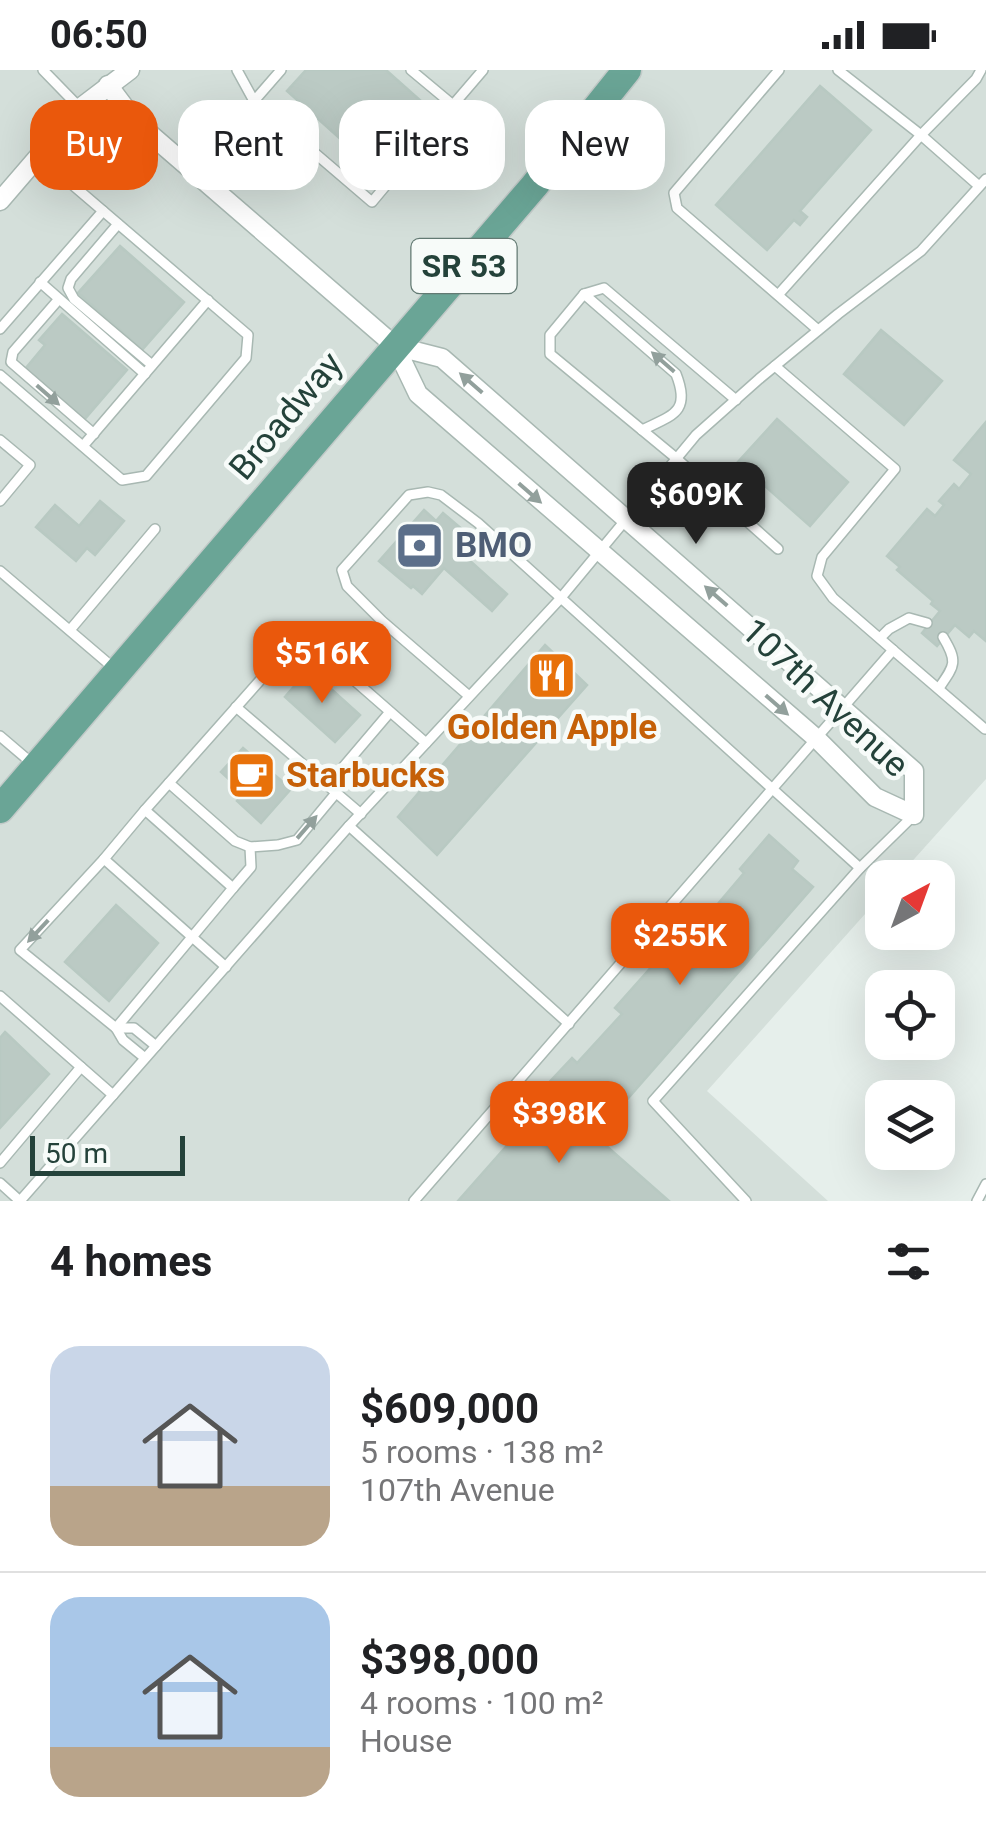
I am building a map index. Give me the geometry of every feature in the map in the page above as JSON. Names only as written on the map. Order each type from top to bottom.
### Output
[{"type":"main road","name":"Broadway","points":[[0,809],[534,186],[628,70]]},
{"type":"street","points":[[90,100],[130,70]]},
{"type":"street","name":"107th Avenue","points":[[108,86],[135,120],[396,346],[418,394],[817,739],[875,797],[914,815],[914,772],[442,358],[396,346]]},
{"type":"street","points":[[0,201],[30,166]]},
{"type":"lane","points":[[43,70],[72,100]]},
{"type":"lane","points":[[237,70],[253,100]]},
{"type":"lane","points":[[255,100],[281,70]]},
{"type":"lane","points":[[411,70],[447,100]]},
{"type":"lane","points":[[780,70],[674,194],[677,208],[818,330]]},
{"type":"lane","points":[[0,1183],[20,1201],[349,826],[560,598],[696,435],[818,330],[921,251],[982,182],[838,70]]},
{"type":"lane","points":[[778,295],[981,70]]},
{"type":"lane","points":[[457,100],[478,72]]},
{"type":"lane","points":[[319,157],[339,174]]},
{"type":"lane","points":[[0,375],[122,480],[146,476],[246,358],[248,335],[79,190]]},
{"type":"lane","points":[[358,190],[372,202],[382,190]]},
{"type":"lane","points":[[0,329],[103,211]]},
{"type":"lane","points":[[118,224],[71,279],[68,288],[74,299],[149,370]]},
{"type":"lane","points":[[40,282],[149,370]]},
{"type":"lane","points":[[736,400],[604,288],[584,294],[550,335],[550,354],[676,458],[778,550]]},
{"type":"lane","points":[[584,294],[676,374],[684,393],[681,404],[669,417],[642,430]]},
{"type":"lane","points":[[59,299],[13,352],[11,362],[94,434]]},
{"type":"lane","points":[[84,446],[208,300]]},
{"type":"lane","points":[[775,366],[895,469],[822,557],[817,576],[833,598],[985,728]]},
{"type":"lane","points":[[0,440],[30,465],[0,501]]},
{"type":"lane","points":[[469,696],[382,621],[347,586],[342,570],[409,494],[442,495],[478,523],[860,868]]},
{"type":"lane","points":[[70,630],[154,529]]},
{"type":"lane","points":[[0,570],[118,672]]},
{"type":"lane","points":[[880,638],[909,618],[927,623]]},
{"type":"lane","points":[[939,688],[953,668],[954,654],[943,637]]},
{"type":"lane","points":[[145,1058],[123,1040],[116,1028],[20,950],[236,707],[294,642],[307,639],[426,743]]},
{"type":"lane","points":[[414,1201],[893,650]]},
{"type":"lane","points":[[236,707],[361,814]]},
{"type":"lane","points":[[169,783],[235,841],[250,847],[297,840],[336,793],[339,772],[390,712]]},
{"type":"lane","points":[[0,736],[36,767]]},
{"type":"lane","points":[[145,810],[233,888]]},
{"type":"lane","points":[[746,1201],[653,1101],[860,868],[914,815]]},
{"type":"lane","points":[[349,826],[568,1024]]},
{"type":"lane","points":[[116,1028],[251,867],[250,847]]},
{"type":"lane","points":[[104,859],[226,967]]},
{"type":"lane","points":[[0,996],[113,1095]]},
{"type":"lane","points":[[116,1028],[134,1028],[156,1046]]},
{"type":"lane","points":[[0,1163],[82,1067]]},
{"type":"lane","points":[[977,1201],[986,1184]]},
{"type":"shaded area","points":[[0,70],[986,70],[986,779],[913,860],[865,860],[865,914],[707,1091],[828,1201],[0,1201]]},
{"type":"building","points":[[306,70],[386,70],[420,100],[339,100],[339,138],[319,120],[319,100],[297,100],[287,91]]},
{"type":"building","points":[[820,86],[871,130],[800,211],[807,217],[800,225],[794,220],[767,250],[716,205]]},
{"type":"building","points":[[120,246],[184,302],[142,350],[78,293]]},
{"type":"building","points":[[62,314],[127,370],[84,420],[25,369],[45,345],[39,340]]},
{"type":"building","points":[[881,330],[942,381],[904,425],[844,374]]},
{"type":"building","points":[[777,419],[848,482],[810,526],[738,462]]},
{"type":"building","points":[[986,422],[986,641],[974,631],[969,637],[955,625],[937,646],[922,633],[940,611],[887,556],[927,509],[935,516],[944,505],[939,501],[954,484],[959,489],[971,474],[954,460]]},
{"type":"building","points":[[100,501],[124,521],[95,555],[87,548],[76,561],[36,527],[55,505],[79,526]]},
{"type":"building","points":[[424,510],[436,521],[443,513],[471,537],[459,551],[507,594],[492,611],[444,568],[422,594],[379,561]]},
{"type":"building","points":[[545,645],[587,685],[437,855],[398,817]]},
{"type":"building","points":[[309,669],[360,715],[335,742],[285,697]]},
{"type":"building","points":[[243,748],[291,789],[261,823],[237,801],[244,793],[221,772]]},
{"type":"building","points":[[769,835],[798,861],[792,869],[813,887],[595,1136],[542,1090],[572,1058],[577,1063],[622,1014],[615,1008],[694,919],[700,925],[744,873],[740,869]]},
{"type":"building","points":[[116,905],[158,943],[109,1001],[65,962]]},
{"type":"building","points":[[5,1032],[49,1074],[0,1128],[0,1038]]},
{"type":"building","points":[[550,1097],[595,1136],[669,1201],[458,1201]]},
{"type":"place","name":"BMO","points":[[420,545]]},
{"type":"place","name":"Golden Apple","points":[[552,675]]},
{"type":"place","name":"Starbucks","points":[[251,775]]}]
